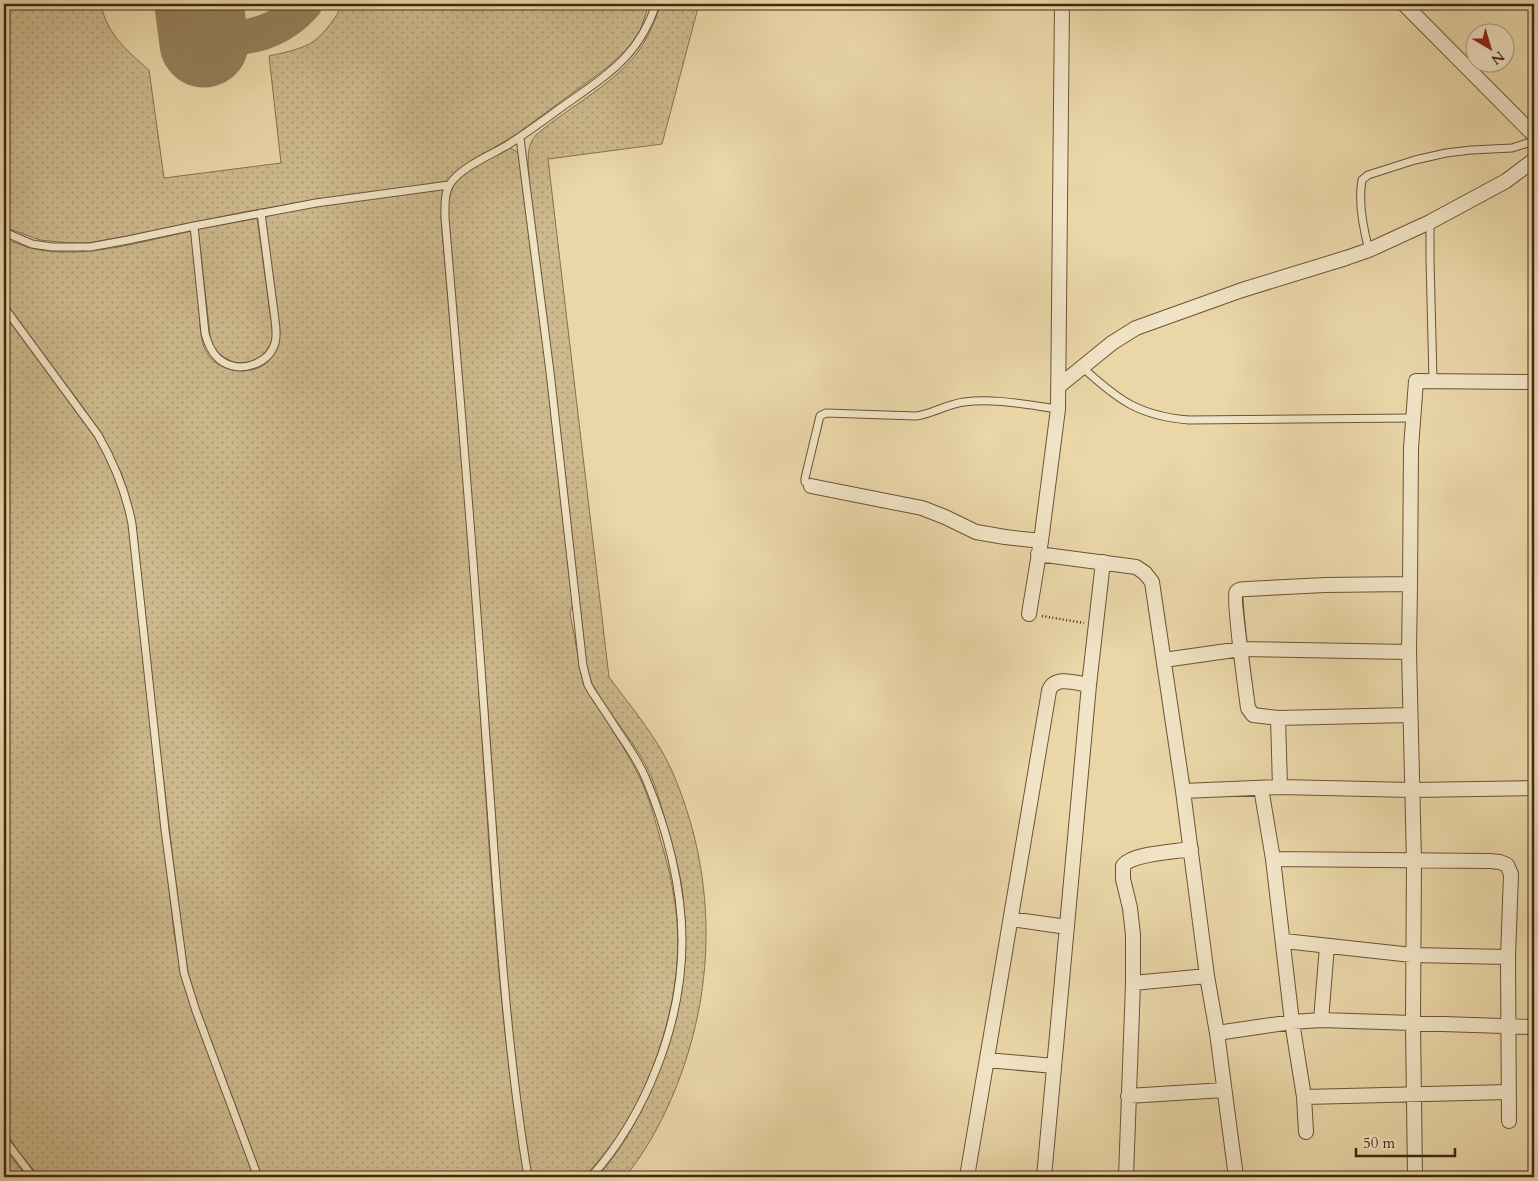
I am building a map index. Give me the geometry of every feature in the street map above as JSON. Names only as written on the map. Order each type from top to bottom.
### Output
[{"type":"street","points":[[1029,614],[1058,409],[1062,4]]},
{"type":"street","points":[[1404,4],[1534,135]]},
{"type":"street","points":[[1059,386],[1126,333],[1148,322],[1369,250],[1430,222],[1506,181],[1534,160]]},
{"type":"street","points":[[1415,1177],[1412,955],[1414,861],[1409,652],[1411,448],[1416,381],[1534,382]]},
{"type":"street","points":[[811,486],[922,508],[976,532],[1005,537],[1103,562],[1136,567],[1142,570],[1149,578],[1153,588],[1164,660],[1236,1177]]},
{"type":"street","points":[[1044,1177],[1089,685],[1103,562]]},
{"type":"street","points":[[1410,584],[1316,585],[1241,590],[1236,593],[1235,597],[1248,710],[1256,716],[1278,718],[1410,715]]},
{"type":"street","points":[[1164,660],[1241,649],[1409,652]]},
{"type":"street","points":[[967,1177],[1050,688],[1054,682],[1058,681],[1089,685]]},
{"type":"street","points":[[1278,718],[1280,788]]},
{"type":"street","points":[[1183,791],[1261,788],[1412,790],[1534,788]]},
{"type":"street","points":[[1261,788],[1284,941],[1292,1022],[1304,1097],[1306,1132]]},
{"type":"street","points":[[1126,1177],[1133,983],[1132,920],[1123,879],[1123,866],[1128,861],[1140,857],[1191,849]]},
{"type":"street","points":[[1273,859],[1490,861],[1507,865],[1511,874],[1508,956],[1508,1092],[1510,1121]]},
{"type":"street","points":[[1011,919],[1067,927]]},
{"type":"street","points":[[1284,941],[1412,955],[1508,956]]},
{"type":"street","points":[[1321,1020],[1328,946]]},
{"type":"street","points":[[1133,983],[1207,976]]},
{"type":"street","points":[[1217,1033],[1292,1022],[1321,1020],[1534,1027]]},
{"type":"street","points":[[987,1060],[1054,1066]]},
{"type":"street","points":[[1128,1096],[1224,1090]]},
{"type":"street","points":[[1304,1097],[1508,1092]]},
{"type":"lane","points":[[528,1177],[511,1054],[504,980],[445,200],[450,185],[462,172],[520,138],[603,78],[624,60],[644,33],[656,4]]},
{"type":"lane","points":[[520,138],[550,372],[583,666],[588,685],[634,755],[647,780],[669,851],[681,918],[682,948],[676,1004],[665,1043],[638,1110],[620,1140],[591,1177]]},
{"type":"lane","points":[[1369,250],[1363,227],[1361,184],[1362,180],[1368,175],[1415,160],[1446,153],[1512,148],[1534,141]]},
{"type":"lane","points":[[4,232],[32,244],[71,248],[90,247],[316,203],[450,185]]},
{"type":"lane","points":[[194,226],[205,334],[208,344],[214,354],[223,362],[234,366],[246,366],[262,361],[275,345],[276,334],[261,213]]},
{"type":"lane","points":[[1430,222],[1433,380]]},
{"type":"lane","points":[[4,307],[98,435],[109,454],[123,489],[132,524],[165,830],[184,973],[196,1011],[258,1177]]},
{"type":"lane","points":[[1082,367],[1108,391],[1122,400],[1154,414],[1172,419],[1414,418]]},
{"type":"lane","points":[[811,486],[805,482],[805,478],[820,416],[826,413],[916,416],[964,402],[1008,402],[1058,409]]},
{"type":"lane","points":[[4,1139],[33,1177]]},
{"type":"path","points":[[1029,614],[1087,623]]},
{"type":"shaded area","points":[[4,4],[101,4],[113,33],[126,49],[149,70],[164,178],[281,163],[269,56],[310,44],[323,33],[343,4],[649,4],[640,31],[631,45],[609,66],[518,133],[470,163],[444,183],[249,211],[88,243],[70,243],[40,240],[4,227]]},
{"type":"shaded area","points":[[661,4],[699,4],[662,144],[548,159],[609,677],[651,734],[672,771],[686,809],[697,848],[706,928],[705,967],[699,1007],[690,1046],[672,1097],[648,1145],[625,1177],[597,1177],[614,1157],[635,1123],[647,1099],[669,1041],[684,970],[685,921],[679,874],[654,783],[639,753],[592,684],[586,666],[528,160],[530,146],[536,135],[607,83],[632,59],[648,36]]},
{"type":"shaded area","points":[[510,148],[519,155],[547,373],[573,603],[570,613],[582,678],[588,692],[616,735],[641,780],[653,812],[666,859],[676,917],[678,946],[675,983],[658,1054],[628,1120],[616,1139],[584,1177],[530,1177],[522,1124],[506,966],[481,619],[448,218],[449,194],[456,181],[478,165]]},
{"type":"shaded area","points":[[444,189],[441,218],[470,561],[495,927],[507,1053],[525,1177],[262,1177],[199,1010],[188,972],[154,702],[135,524],[126,489],[122,475],[101,434],[4,302],[4,238],[40,250],[78,252],[136,244],[192,231],[200,330],[204,348],[216,363],[228,369],[242,371],[255,369],[266,364],[276,350],[280,334],[264,215]]},
{"type":"shaded area","points":[[257,217],[273,335],[269,347],[255,361],[246,363],[236,362],[227,359],[211,343],[198,229]]},
{"type":"shaded area","points":[[4,312],[87,423],[107,455],[123,499],[129,525],[174,933],[181,973],[193,1012],[254,1177],[40,1177],[17,1150],[4,1128]]},
{"type":"shaded area","points":[[4,1148],[27,1177],[4,1177]]},
{"type":"taxiway","points":[[204,43],[259,34],[283,23],[305,4]]},
{"type":"runway","points":[[199,4],[204,43]]}]
